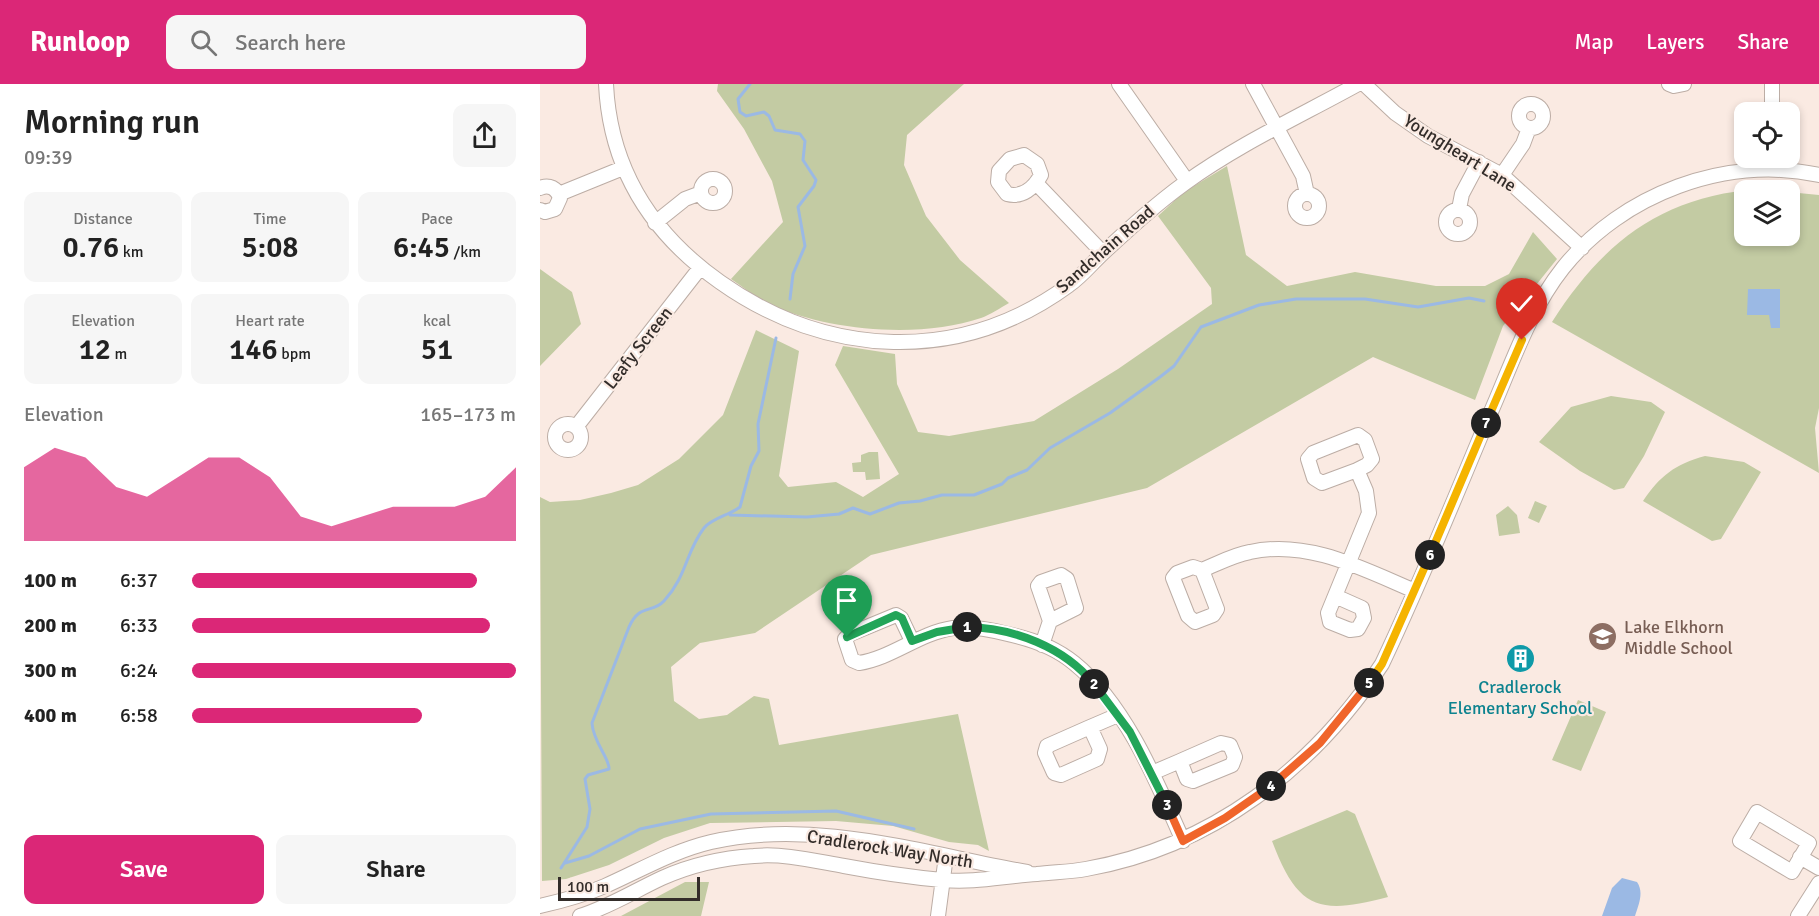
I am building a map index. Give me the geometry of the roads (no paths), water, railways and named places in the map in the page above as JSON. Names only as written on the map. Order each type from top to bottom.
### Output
[{"type":"street","name":"Sandchain Road","points":[[606,84],[613,132],[623,168],[643,206],[655,223],[700,268],[757,306],[811,330],[860,340],[912,342],[975,332],[1014,317],[1069,285],[1158,203],[1187,181],[1214,163],[1358,84]]},
{"type":"street","points":[[1119,84],[1187,181]]},
{"type":"street","points":[[1253,84],[1303,176],[1307,194]]},
{"type":"street","name":"Youngheart Lane","points":[[1364,84],[1395,113],[1420,130],[1502,175],[1582,248]]},
{"type":"street","points":[[1669,84],[1674,86],[1684,84]]},
{"type":"street","points":[[1772,84],[1772,102]]},
{"type":"street","points":[[1502,175],[1523,144],[1529,128]]},
{"type":"street","points":[[1459,209],[1462,194],[1479,162]]},
{"type":"street","points":[[559,194],[623,168]]},
{"type":"street","name":"Cradlerock Way North","points":[[580,916],[616,903],[680,871],[737,857],[758,855],[806,859],[943,880],[980,881],[1063,873],[1104,866],[1183,841],[1247,804],[1320,743],[1349,711],[1382,664],[1532,316],[1554,280],[1582,248],[1630,211],[1668,190],[1708,176],[1747,168]]},
{"type":"street","name":"Cradlerock Way North","points":[[1792,168],[1819,175]]},
{"type":"street","points":[[1036,183],[1103,253]]},
{"type":"street","points":[[540,188],[550,187],[559,194]]},
{"type":"street","points":[[655,223],[685,199],[701,193]]},
{"type":"street","points":[[540,210],[545,212],[555,209],[559,202],[559,194]]},
{"type":"street","name":"Leafy Screen","points":[[576,427],[700,268]]},
{"type":"street","points":[[1358,435],[1365,440],[1372,459],[1367,465],[1357,470],[1322,483],[1314,478],[1308,459],[1313,453],[1358,435]]},
{"type":"street","points":[[1335,596],[1369,513],[1366,491],[1357,470]]},
{"type":"street","points":[[1202,570],[1249,552],[1276,549],[1309,551],[1350,564],[1414,591]]},
{"type":"street","points":[[912,641],[902,618],[896,615],[850,634],[845,639],[845,645],[852,660],[859,663],[912,641],[950,629],[979,627],[1042,645],[1062,655],[1085,673],[1118,715],[1152,773],[1183,841]]},
{"type":"street","points":[[1042,645],[1050,621]]},
{"type":"street","points":[[1090,727],[1118,715]]},
{"type":"street","points":[[1152,773],[1180,761]]},
{"type":"street","points":[[1757,812],[1809,843],[1800,858],[1792,872],[1740,841],[1757,812]]},
{"type":"street","name":"Cradlerock Way North","points":[[540,906],[585,894],[672,854],[734,838],[785,834],[837,837],[1035,874]]},
{"type":"street","points":[[938,916],[946,856]]},
{"type":"street","points":[[1800,858],[1819,868]]},
{"type":"street","points":[[1798,916],[1819,883]]},
{"type":"water","points":[[1748,289],[1780,289],[1780,328],[1771,328],[1769,315],[1747,315]]},
{"type":"water","points":[[1622,878],[1637,882],[1639,886],[1640,898],[1635,916],[1602,916],[1612,888]]},
{"type":"waterway","points":[[750,84],[738,99],[740,112],[746,116],[764,112],[769,116],[775,130],[800,134],[805,141],[803,160],[816,180],[798,207],[805,246],[793,274],[790,299]]},
{"type":"waterway","points":[[730,515],[807,517],[839,514],[853,508],[870,514],[899,503],[920,501],[942,495],[974,495],[1002,484],[1008,478],[1027,470],[1050,448],[1110,413],[1174,366],[1201,327],[1259,305],[1296,299],[1365,299],[1418,307],[1469,298],[1484,301]]},
{"type":"waterway","points":[[561,868],[587,827],[590,809],[585,779],[588,775],[609,769],[595,737],[592,723],[629,627],[637,615],[660,605],[672,592],[704,528],[740,507],[751,466],[759,451],[758,424],[776,338]]},
{"type":"waterway","points":[[565,863],[589,856],[640,829],[711,814],[836,811],[914,829]]},
{"type":"place","name":"Lake Elkhorn Middle School","points":[[1603,637]]},
{"type":"place","name":"Cradlerock Elementary School","points":[[1520,658]]}]
